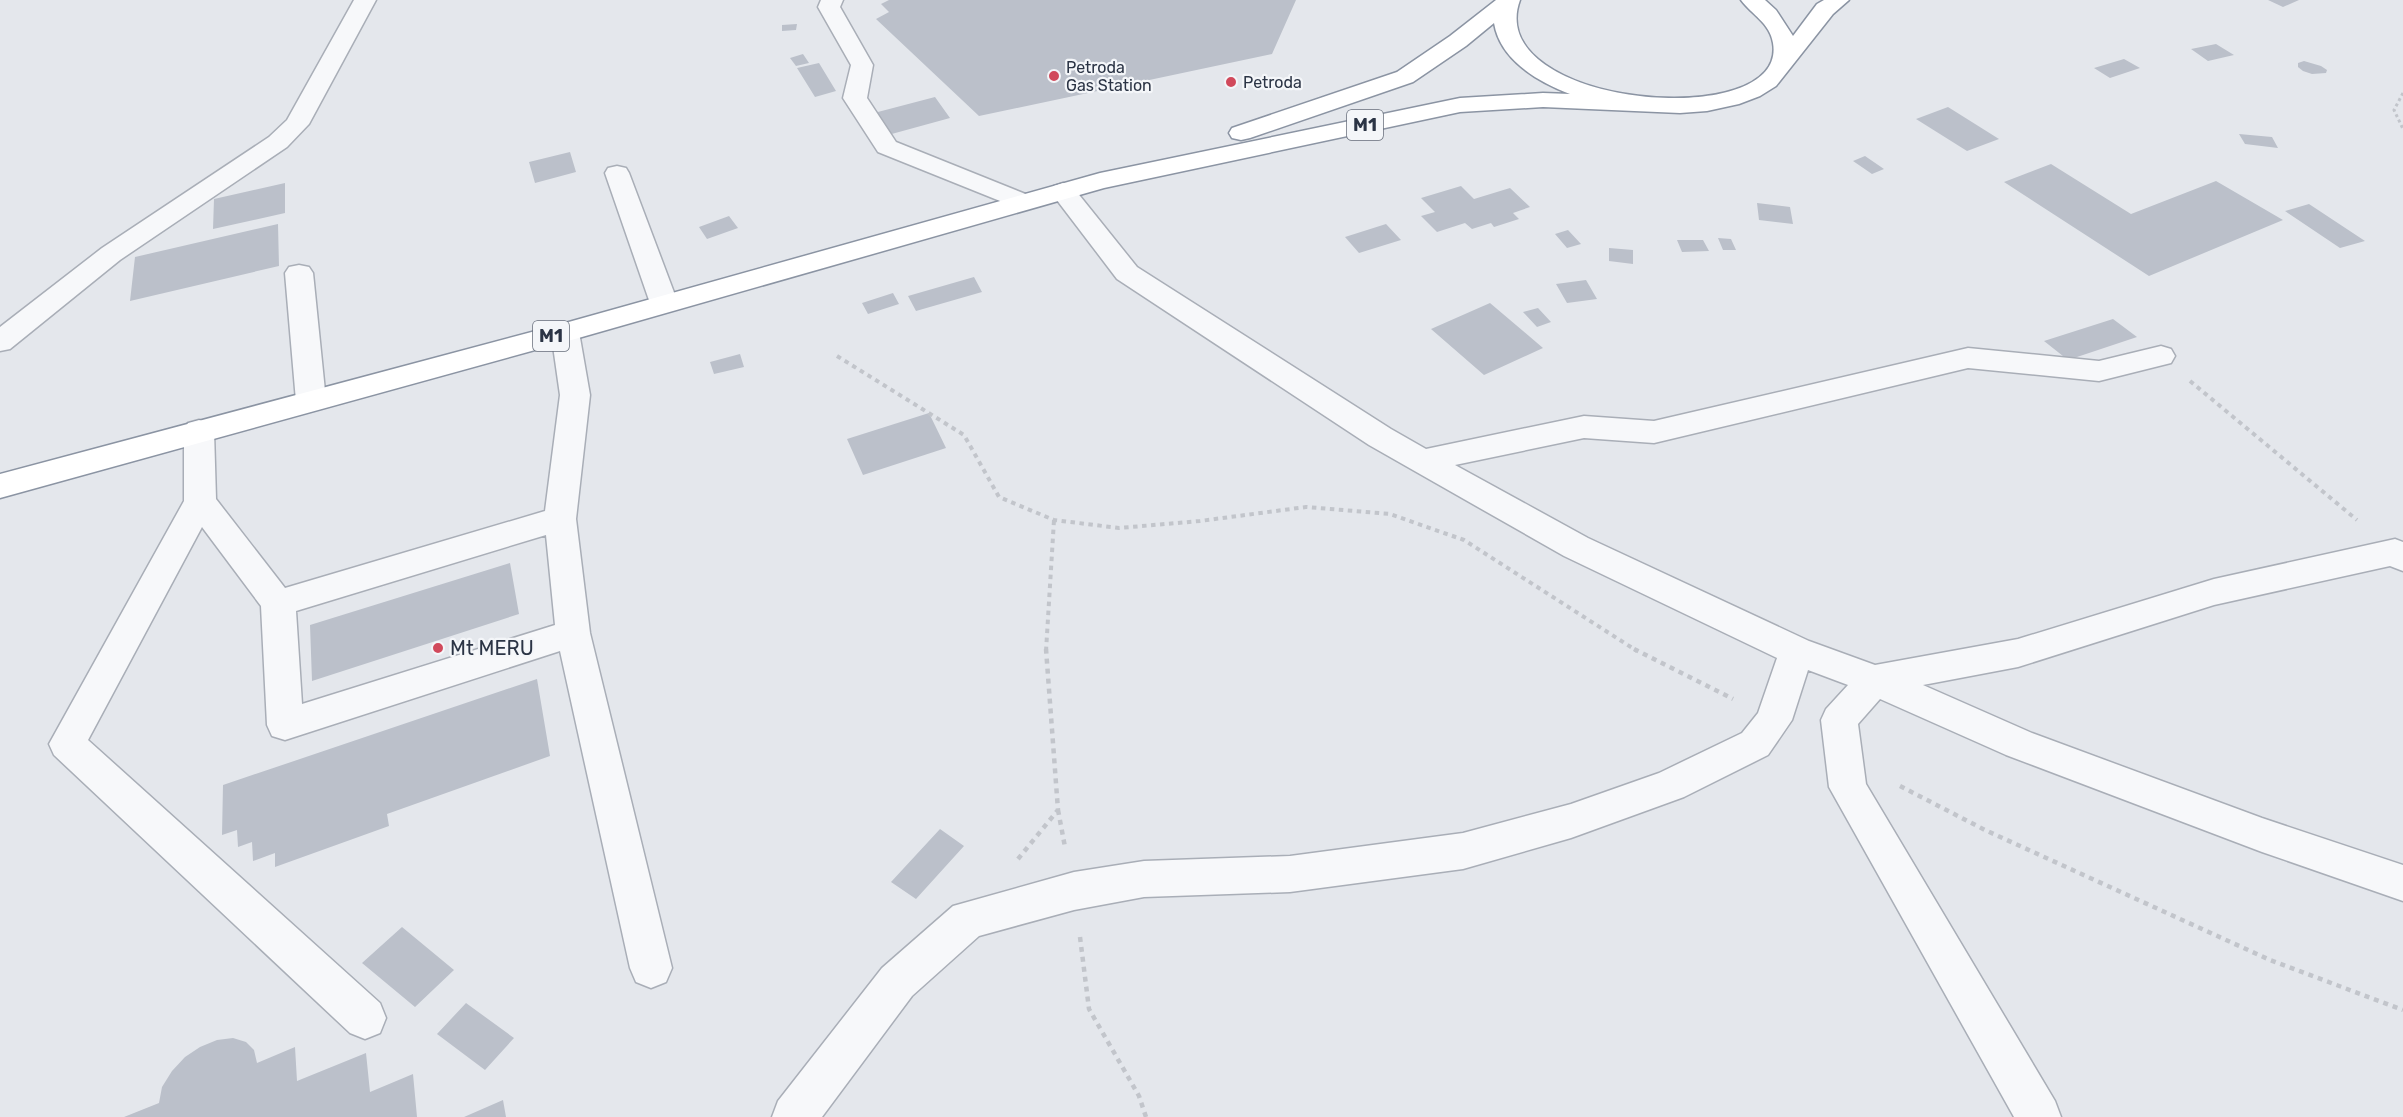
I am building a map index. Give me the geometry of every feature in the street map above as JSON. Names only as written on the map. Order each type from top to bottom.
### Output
[{"type":"highway","name":"M1","points":[[1509,0],[1504,11],[1503,23],[1514,48],[1526,60],[1542,72],[1576,88],[1634,103]]},
{"type":"highway","name":"M1","points":[[1100,181],[1405,77],[1458,41],[1509,0]]},
{"type":"highway","points":[[1752,0],[1776,22],[1784,36],[1787,50],[1784,63]]},
{"type":"highway","name":"M1","points":[[0,486],[565,332],[1100,181],[1460,105],[1543,100],[1685,105],[1731,99],[1765,84],[1825,9],[1838,0]]},
{"type":"street","points":[[0,342],[111,254],[278,142],[297,124],[364,0]]},
{"type":"street","points":[[831,0],[829,8],[862,65],[855,98],[887,147],[1024,202]]},
{"type":"street","points":[[617,173],[664,303]]},
{"type":"street","points":[[1063,191],[1127,273],[1421,461],[1576,547],[1797,651],[1874,680],[2019,744],[2262,835],[2403,883]]},
{"type":"street","points":[[299,273],[311,401]]},
{"type":"street","points":[[565,332],[576,395],[560,519],[573,633],[651,968]]},
{"type":"street","points":[[1421,461],[1584,427],[1654,432],[1968,358],[2099,371],[2161,356]]},
{"type":"street","points":[[199,431],[200,501],[67,744],[365,1018]]},
{"type":"street","points":[[200,501],[278,603],[285,725],[573,633]]},
{"type":"street","points":[[278,603],[560,519]]},
{"type":"street","points":[[2039,1117],[1848,787],[1839,720],[1874,680],[2018,653],[2214,592],[2399,555]]},
{"type":"street","points":[[794,1117],[897,982],[967,920],[1074,891],[1144,879],[1290,874],[1463,851],[1571,821],[1671,785],[1755,744],[1774,720],[1797,651]]},
{"type":"path","points":[[2403,93],[2394,110],[2403,129]]},
{"type":"path","points":[[837,356],[964,435],[999,497],[1054,520],[1119,528],[1200,521],[1306,507],[1390,514],[1464,540],[1626,645],[1774,720]]},
{"type":"path","points":[[2161,356],[2399,555]]},
{"type":"path","points":[[1054,520],[1046,645],[1058,810],[1074,891],[1089,1010],[1139,1096],[1146,1117]]},
{"type":"path","points":[[1890,780],[1985,830],[2270,960],[2403,1010]]},
{"type":"path","points":[[1012,865],[1058,810]]},
{"type":"building","name":"Petroda Gas Station","points":[[889,0],[1296,0],[1272,54],[979,116],[876,19],[889,12],[881,4]]},
{"type":"building","points":[[2268,0],[2299,0],[2283,7]]},
{"type":"building","points":[[797,24],[796,30],[782,31],[782,25]]},
{"type":"building","points":[[2216,44],[2234,55],[2208,61],[2191,49]]},
{"type":"building","points":[[803,54],[809,63],[796,66],[790,58]]},
{"type":"building","points":[[2124,59],[2140,68],[2110,78],[2094,68]]},
{"type":"building","points":[[2304,61],[2321,66],[2327,70],[2326,73],[2312,74],[2303,71],[2298,67],[2298,63]]},
{"type":"building","points":[[819,63],[836,91],[815,97],[797,68]]},
{"type":"building","points":[[935,97],[950,118],[888,135],[874,113]]},
{"type":"building","points":[[1948,107],[1999,139],[1967,151],[1916,119]]},
{"type":"building","points":[[2239,134],[2272,137],[2278,148],[2245,144]]},
{"type":"building","points":[[570,152],[576,172],[535,183],[529,162]]},
{"type":"building","points":[[1865,156],[1884,169],[1872,174],[1853,161]]},
{"type":"building","points":[[2051,164],[2131,214],[2216,181],[2283,220],[2149,276],[2004,182]]},
{"type":"building","points":[[285,183],[285,213],[213,229],[214,199]]},
{"type":"building","points":[[1461,186],[1474,199],[1510,188],[1530,207],[1513,213],[1519,219],[1494,227],[1491,223],[1472,229],[1465,223],[1437,232],[1421,216],[1435,212],[1421,198]]},
{"type":"building","points":[[1757,203],[1790,207],[1793,224],[1759,220]]},
{"type":"building","points":[[2309,204],[2365,241],[2340,248],[2285,211]]},
{"type":"building","points":[[729,216],[738,228],[707,239],[699,227]]},
{"type":"building","points":[[278,224],[279,266],[130,301],[135,257]]},
{"type":"building","points":[[1386,224],[1401,240],[1359,253],[1345,237]]},
{"type":"building","points":[[1568,230],[1581,244],[1567,248],[1555,234]]},
{"type":"building","points":[[1718,238],[1731,239],[1736,250],[1723,250]]},
{"type":"building","points":[[1677,240],[1703,240],[1709,251],[1682,252]]},
{"type":"building","points":[[1609,248],[1633,250],[1633,264],[1609,261]]},
{"type":"building","points":[[974,277],[982,292],[916,311],[908,296]]},
{"type":"building","points":[[1586,280],[1597,299],[1567,303],[1556,284]]},
{"type":"building","points":[[893,293],[899,304],[868,314],[862,303]]},
{"type":"building","points":[[1490,303],[1543,348],[1484,375],[1431,329]]},
{"type":"building","points":[[1538,308],[1551,322],[1537,327],[1523,312]]},
{"type":"building","points":[[2113,319],[2137,337],[2068,360],[2044,341]]},
{"type":"building","points":[[740,354],[744,367],[714,374],[710,362]]},
{"type":"building","points":[[929,413],[946,448],[863,475],[847,439]]},
{"type":"building","points":[[510,563],[519,614],[312,681],[310,625]]},
{"type":"building","points":[[537,679],[550,756],[387,814],[389,826],[275,867],[275,853],[253,861],[252,842],[238,847],[237,830],[222,835],[223,785]]},
{"type":"building","points":[[940,829],[964,846],[916,899],[891,882]]},
{"type":"building","points":[[402,927],[454,970],[415,1007],[362,963]]},
{"type":"building","points":[[466,1003],[514,1038],[485,1070],[437,1034]]},
{"type":"building","points":[[233,1038],[246,1042],[254,1050],[257,1063],[295,1047],[297,1081],[366,1053],[370,1092],[413,1074],[417,1117],[124,1117],[159,1103],[162,1087],[185,1057],[217,1040]]},
{"type":"building","points":[[503,1100],[506,1117],[464,1117]]},
{"type":"place","name":"Petroda Gas Station","points":[[1054,76]]},
{"type":"place","name":"Petroda","points":[[1231,82]]},
{"type":"place","name":"Mt MERU","points":[[438,648]]}]
